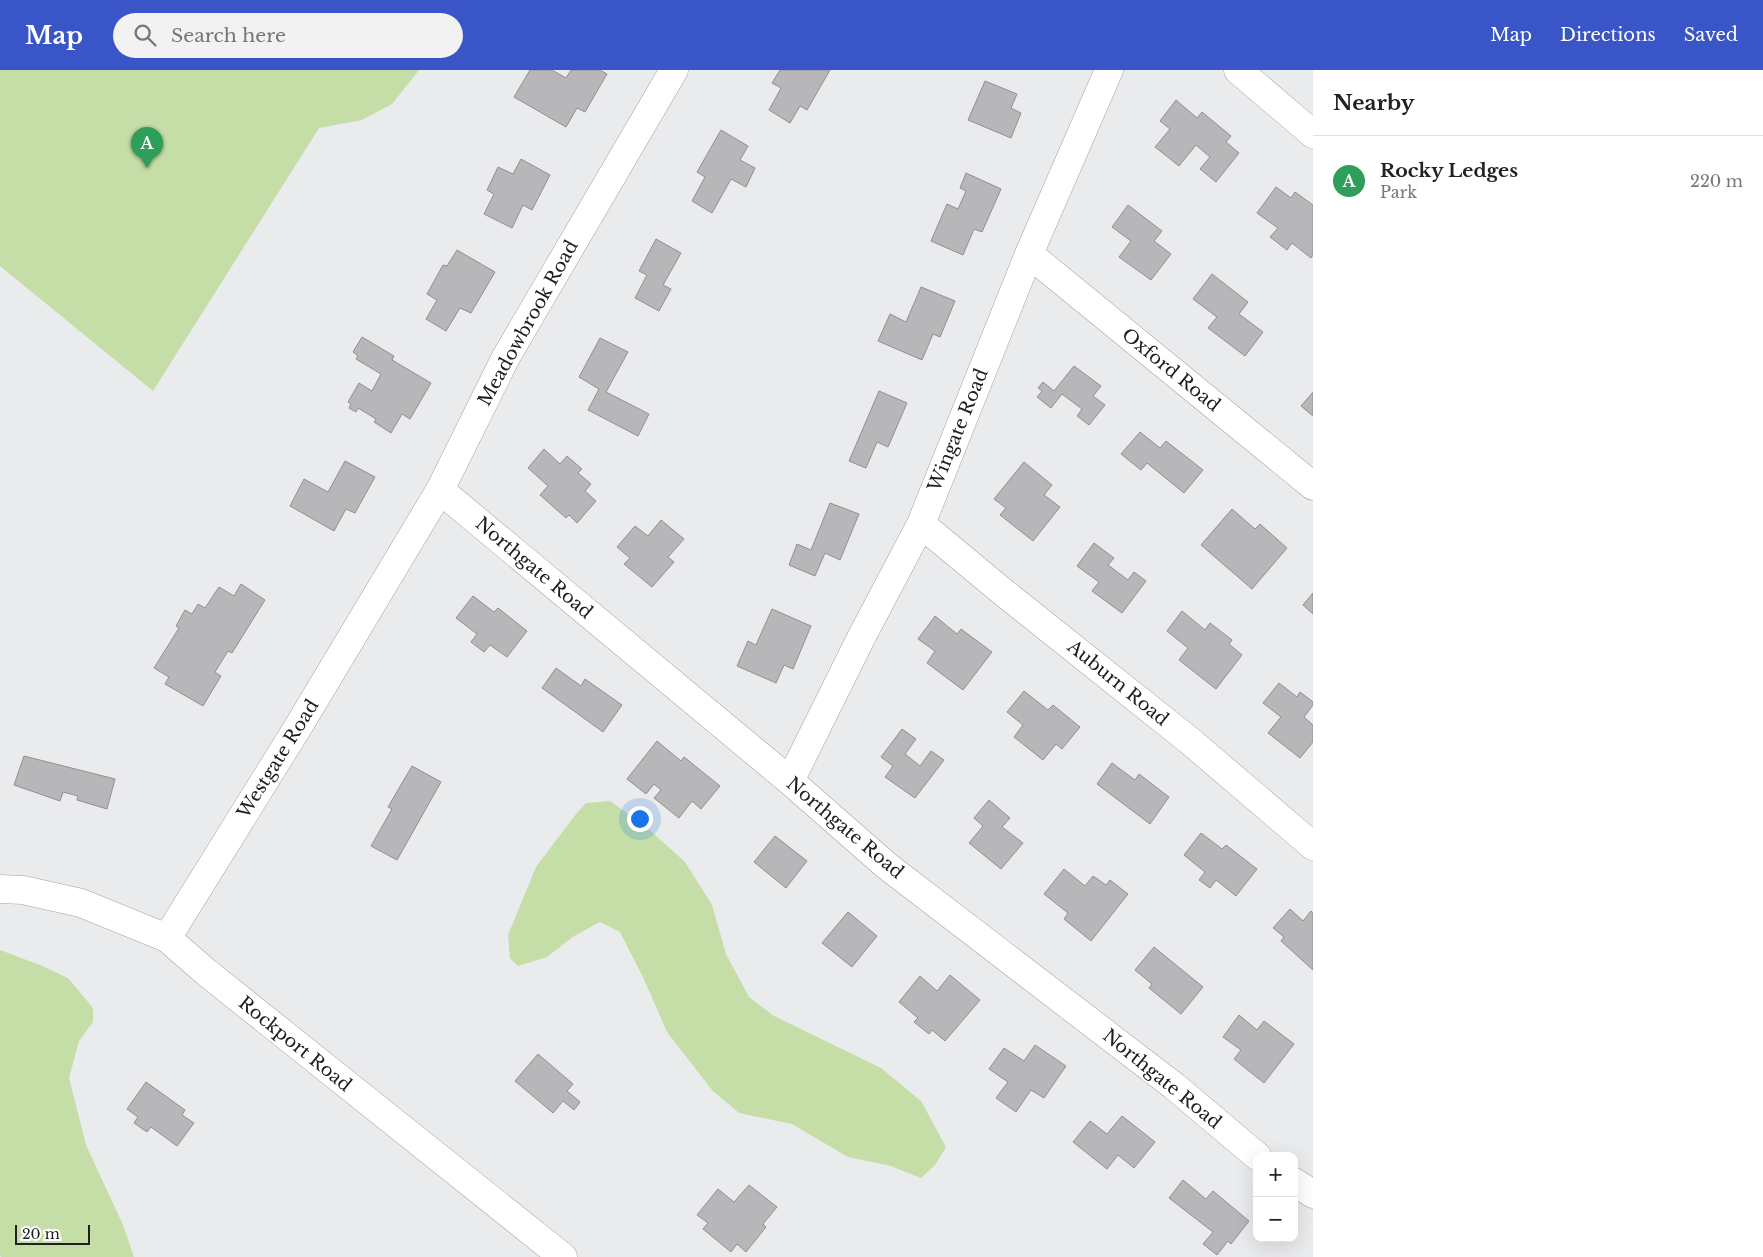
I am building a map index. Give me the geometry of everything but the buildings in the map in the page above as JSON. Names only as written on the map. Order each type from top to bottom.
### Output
[{"type":"street","name":"Meadowbrook Road","points":[[388,579],[440,490],[506,357],[674,70]]},
{"type":"street","name":"Wingate Road","points":[[790,781],[920,524],[1029,254],[1109,70]]},
{"type":"street","points":[[1238,70],[1313,134]]},
{"type":"street","name":"Oxford Road","points":[[1029,254],[1313,486]]},
{"type":"street","name":"Northgate Road","points":[[440,490],[790,781],[887,866],[1166,1080],[1253,1153]]},
{"type":"street","name":"Auburn Road","points":[[920,524],[1190,741],[1313,846]]},
{"type":"street","name":"Westgate Road","points":[[167,938],[388,579]]},
{"type":"street","name":"Rockport Road","points":[[0,889],[23,890],[81,904],[167,938],[221,984],[562,1257]]},
{"type":"street","points":[[1298,1185],[1313,1194]]},
{"type":"green space","points":[[0,70],[419,70],[392,104],[362,120],[319,128],[153,391],[0,266]]},
{"type":"green space","points":[[610,801],[645,826],[685,862],[712,905],[726,954],[749,997],[774,1016],[881,1068],[921,1101],[946,1147],[935,1165],[921,1178],[891,1166],[848,1157],[792,1124],[739,1113],[712,1090],[667,1032],[643,977],[620,932],[600,922],[574,936],[547,957],[518,966],[510,958],[508,935],[536,867],[586,803]]},
{"type":"green space","points":[[0,950],[68,978],[93,1008],[93,1022],[79,1041],[69,1078],[86,1145],[123,1225],[134,1257],[1,1257]]},
{"type":"place","name":"Rocky Ledges","points":[[147,168]]}]
